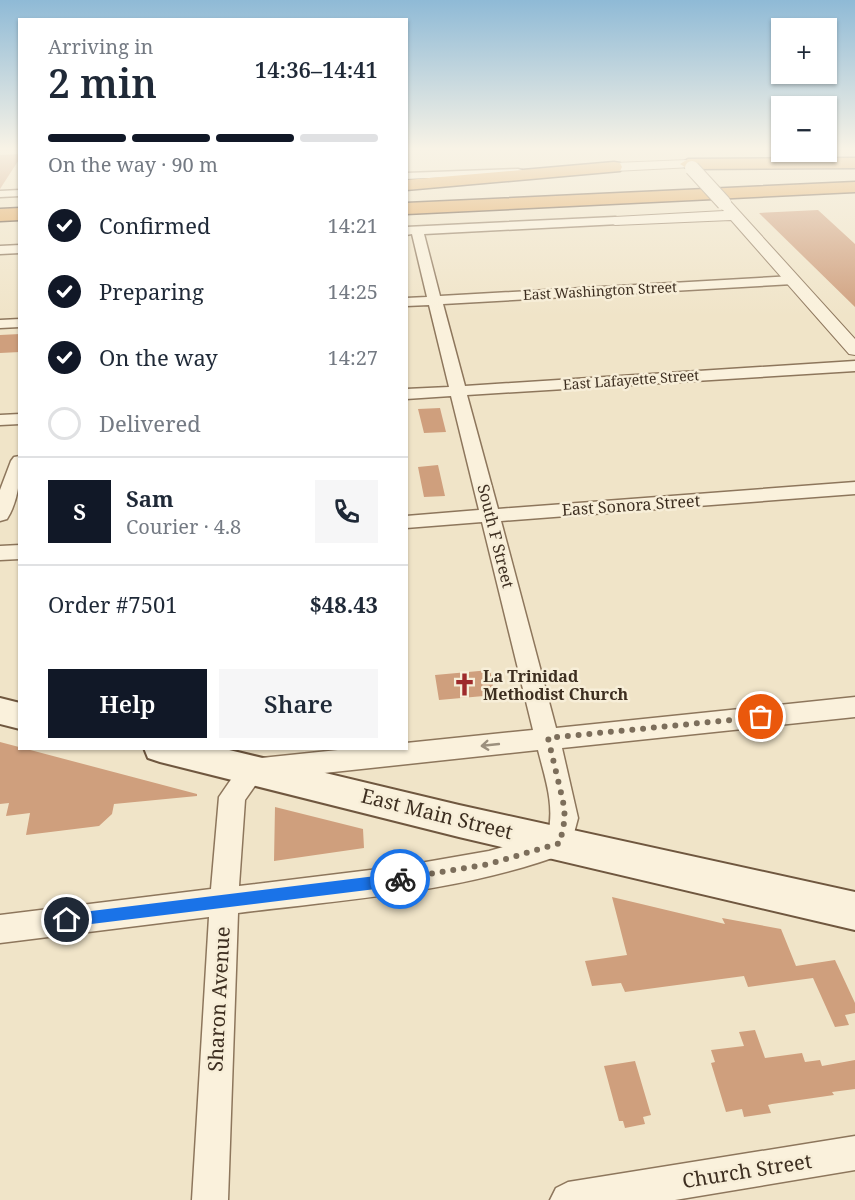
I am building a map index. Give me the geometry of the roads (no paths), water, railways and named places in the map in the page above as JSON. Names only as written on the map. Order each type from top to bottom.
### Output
[{"type":"highway","points":[[408,209],[508,204]]},
{"type":"highway","points":[[728,208],[784,204]]},
{"type":"highway","points":[[0,227],[15,219]]},
{"type":"highway","points":[[410,228],[615,221]]},
{"type":"main road","points":[[0,711],[18,716]]},
{"type":"main road","name":"East Main Street","points":[[168,750],[855,911]]},
{"type":"street","points":[[724,204],[855,350]]},
{"type":"street","points":[[615,221],[728,208]]},
{"type":"street","name":"South F Street","points":[[410,228],[435,300],[548,738],[565,818],[560,843]]},
{"type":"street","points":[[0,250],[18,249]]},
{"type":"street","name":"East Washington Street","points":[[408,302],[793,280]]},
{"type":"street","points":[[0,324],[18,323]]},
{"type":"street","name":"East Lafayette Street","points":[[408,394],[855,366]]},
{"type":"street","points":[[0,420],[18,419]]},
{"type":"street","points":[[0,515],[18,466]]},
{"type":"street","name":"East Sonora Street","points":[[408,522],[855,488]]},
{"type":"street","points":[[0,553],[18,552]]},
{"type":"street","points":[[252,770],[855,707]]},
{"type":"street","name":"Sharon Avenue","points":[[210,1200],[224,901],[232,797],[252,770]]},
{"type":"street","points":[[0,929],[402,879],[489,864],[560,843]]},
{"type":"street","name":"Church Street","points":[[568,1200],[855,1153]]},
{"type":"place","name":"La Trinidad Methodist Church","points":[[465,685]]}]
